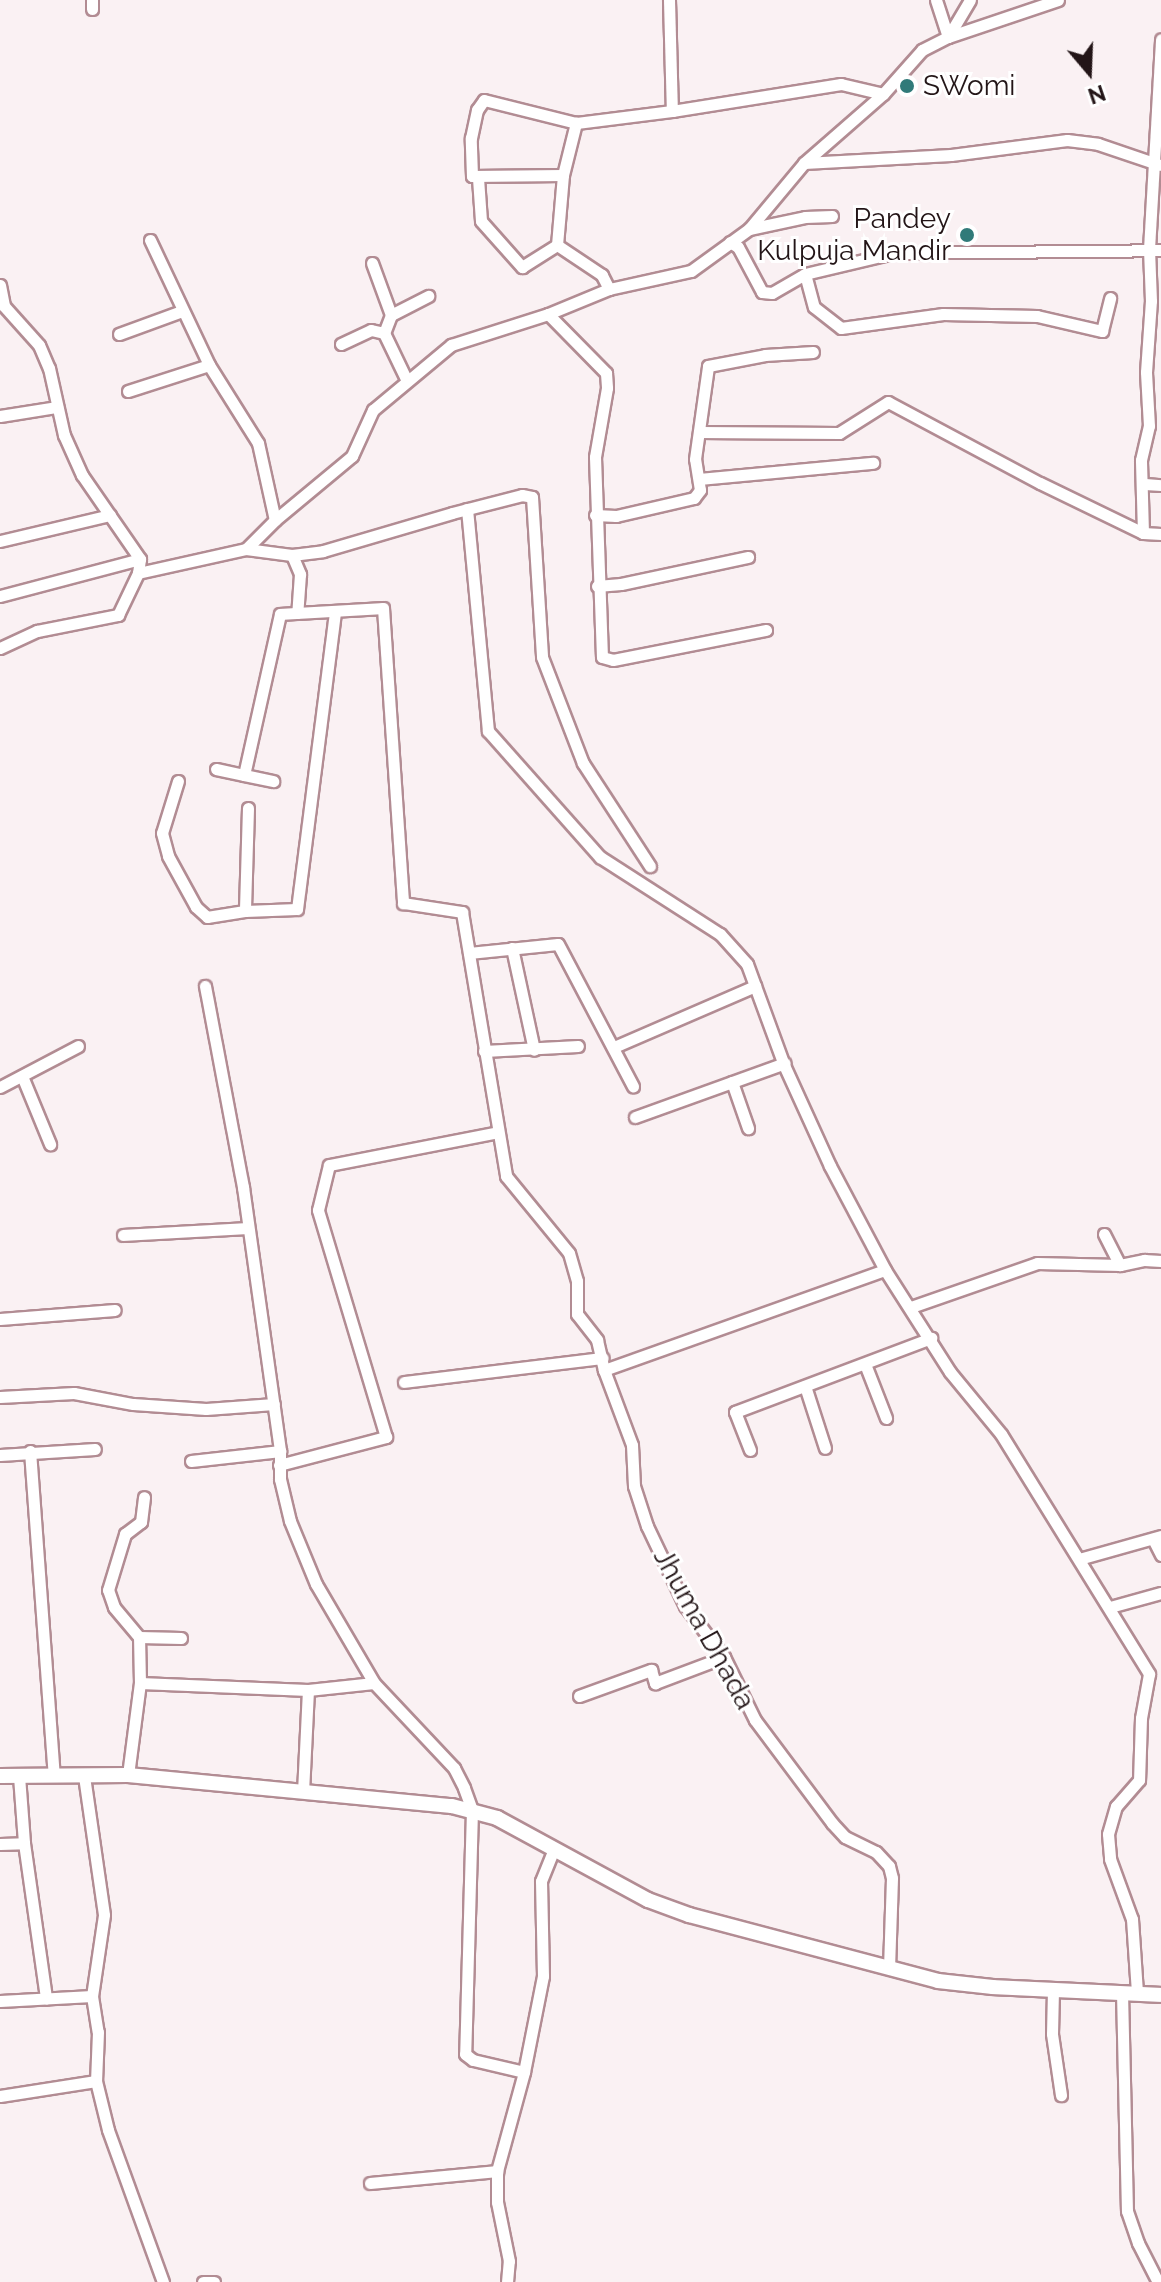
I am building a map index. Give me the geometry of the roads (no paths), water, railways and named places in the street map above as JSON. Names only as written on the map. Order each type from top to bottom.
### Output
[{"type":"street","points":[[669,0],[672,111]]},
{"type":"street","points":[[936,0],[948,37]]},
{"type":"street","points":[[948,37],[970,0]]},
{"type":"street","points":[[246,549],[275,520],[352,456],[373,410],[406,379],[451,345],[548,314],[609,289],[691,271],[749,229],[804,163],[883,94],[922,50],[948,37],[1058,0]]},
{"type":"street","points":[[1143,533],[1145,484],[1141,460],[1149,426],[1146,372],[1155,250],[1161,39]]},
{"type":"street","points":[[563,175],[472,176],[471,138],[477,110],[484,100],[576,123],[841,84],[883,94]]},
{"type":"street","points":[[557,245],[563,175],[576,123]]},
{"type":"street","points":[[804,163],[951,155],[1067,140],[1098,144],[1158,164]]},
{"type":"street","points":[[478,178],[481,221],[522,267],[557,245]]},
{"type":"street","points":[[749,229],[805,217],[832,216]]},
{"type":"street","points":[[150,240],[209,365],[258,443],[275,520]]},
{"type":"street","points":[[730,242],[738,247],[762,292],[772,293],[805,274],[893,253],[1155,250]]},
{"type":"street","points":[[557,245],[602,275],[609,289]]},
{"type":"street","points":[[372,263],[391,315],[384,333],[406,379]]},
{"type":"street","points":[[805,274],[814,307],[841,328],[943,314],[1037,316],[1102,331],[1110,298]]},
{"type":"street","points":[[0,285],[2,307],[39,345],[49,368],[64,435],[82,475],[140,559],[138,573],[118,615],[37,631],[0,648]]},
{"type":"street","points":[[391,315],[428,296]]},
{"type":"street","points":[[119,334],[182,311]]},
{"type":"street","points":[[548,314],[606,373],[607,388],[595,457],[597,586],[602,657],[613,660],[766,630]]},
{"type":"street","points":[[341,344],[371,330],[384,333]]},
{"type":"street","points":[[595,515],[616,516],[690,502],[700,490],[695,459],[708,366],[765,355],[813,352]]},
{"type":"street","points":[[128,391],[209,365]]},
{"type":"street","points":[[699,432],[839,433],[888,402],[1040,483],[1143,533],[1161,534]]},
{"type":"street","points":[[0,416],[57,407]]},
{"type":"street","points":[[699,479],[873,463]]},
{"type":"street","points":[[1145,484],[1161,485]]},
{"type":"street","points":[[138,573],[246,549],[292,555],[323,551],[467,509],[522,495],[532,497],[542,657],[583,763],[650,866]]},
{"type":"street","points":[[467,509],[488,731],[600,857],[720,934],[747,964],[785,1063],[830,1166],[885,1270],[950,1372],[1001,1434],[1149,1674],[1141,1718],[1139,1780],[1116,1806],[1108,1834],[1110,1859],[1132,1919],[1127,2211],[1138,2243],[1158,2282]]},
{"type":"street","points":[[0,541],[110,515]]},
{"type":"street","points":[[292,555],[300,574],[297,613]]},
{"type":"street","points":[[597,586],[621,584],[748,557]]},
{"type":"street","points":[[0,596],[140,559]]},
{"type":"street","name":"Jhuma Dhada","points":[[335,611],[383,608],[403,903],[462,912],[506,1176],[513,1188],[541,1214],[569,1253],[577,1281],[577,1314],[597,1340],[632,1445],[634,1486],[647,1526],[685,1606],[724,1657],[746,1706],[832,1823],[845,1837],[876,1852],[889,1866],[892,1878],[889,1968]]},
{"type":"street","points":[[178,781],[162,833],[168,856],[196,907],[207,917],[245,911],[297,909],[335,611],[280,614],[244,775]]},
{"type":"street","points":[[216,769],[273,781]]},
{"type":"street","points":[[245,911],[248,808]]},
{"type":"street","points":[[469,953],[558,944],[633,1086]]},
{"type":"street","points":[[512,948],[534,1050]]},
{"type":"street","points":[[205,986],[243,1187],[274,1404],[279,1465],[290,1521],[311,1572],[374,1683],[454,1768],[472,1810],[465,2054],[473,2060],[524,2072]]},
{"type":"street","points":[[614,1047],[755,986]]},
{"type":"street","points":[[0,1087],[78,1046]]},
{"type":"street","points":[[484,1051],[578,1046]]},
{"type":"street","points":[[635,1117],[785,1063]]},
{"type":"street","points":[[22,1076],[50,1144]]},
{"type":"street","points":[[732,1082],[748,1128]]},
{"type":"street","points":[[279,1465],[386,1437],[318,1210],[329,1165],[498,1132]]},
{"type":"street","points":[[123,1235],[247,1228]]},
{"type":"street","points":[[1104,1234],[1120,1265]]},
{"type":"street","points":[[911,1307],[1037,1263],[1120,1265],[1144,1260],[1161,1261]]},
{"type":"street","points":[[404,1382],[604,1364],[885,1270]]},
{"type":"street","points":[[0,1319],[115,1310]]},
{"type":"street","points":[[750,1450],[735,1412],[931,1338]]},
{"type":"street","points":[[865,1364],[886,1418]]},
{"type":"street","points":[[805,1386],[825,1448]]},
{"type":"street","points":[[0,1397],[74,1393],[133,1404],[206,1409],[274,1404]]},
{"type":"street","points":[[0,1455],[95,1449]]},
{"type":"street","points":[[30,1451],[54,1775]]},
{"type":"street","points":[[191,1461],[280,1451]]},
{"type":"street","points":[[128,1775],[140,1683],[139,1637],[114,1607],[108,1590],[125,1534],[141,1522],[144,1497]]},
{"type":"street","points":[[1079,1559],[1157,1538],[1161,1555]]},
{"type":"street","points":[[1110,1607],[1161,1593]]},
{"type":"street","points":[[139,1637],[181,1638]]},
{"type":"street","points":[[579,1696],[651,1670],[655,1683],[724,1657]]},
{"type":"street","points":[[140,1683],[308,1690],[374,1683]]},
{"type":"street","points":[[303,1792],[308,1690]]},
{"type":"street","points":[[0,1776],[128,1775],[472,1810],[497,1818],[670,1909],[889,1968],[968,1985],[1161,1995]]},
{"type":"street","points":[[19,1776],[24,1843],[46,1998]]},
{"type":"street","points":[[84,1776],[104,1915],[92,1996],[98,2032],[96,2081],[112,2142],[163,2282]]},
{"type":"street","points":[[0,1844],[24,1843]]},
{"type":"street","points":[[507,2282],[509,2261],[497,2202],[497,2171],[524,2072],[543,1976],[541,1881],[554,1849]]},
{"type":"street","points":[[1053,1990],[1052,2034],[1061,2095]]},
{"type":"street","points":[[0,2001],[92,1996]]},
{"type":"street","points":[[0,2096],[96,2081]]},
{"type":"street","points":[[370,2183],[497,2171]]},
{"type":"street","points":[[203,2282],[214,2282]]},
{"type":"place","name":"SWomi","points":[[907,86]]},
{"type":"place","name":"Pandey Kulpuja Mandir","points":[[967,235]]}]
